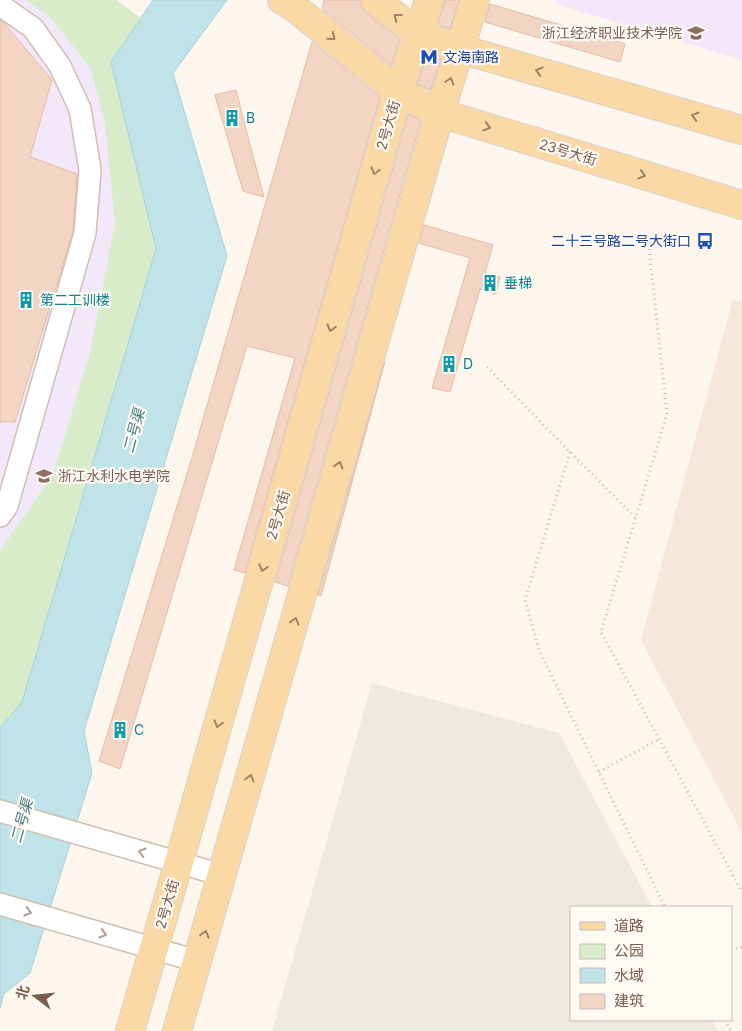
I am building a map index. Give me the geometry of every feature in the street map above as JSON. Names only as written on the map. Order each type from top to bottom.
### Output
[{"type":"main road","points":[[375,0],[419,34],[460,49],[742,130]]},
{"type":"main road","name":"2号大街","points":[[130,1031],[398,91],[429,0]]},
{"type":"main road","points":[[177,1031],[440,113],[475,0]]},
{"type":"main road","points":[[288,3],[398,91]]},
{"type":"main road","name":"23号大街","points":[[398,91],[440,113],[742,205]]},
{"type":"street","points":[[0,5],[33,28],[60,66],[80,109],[90,170],[85,234],[7,506],[0,516]]},
{"type":"street","points":[[0,811],[222,875]]},
{"type":"street","points":[[0,904],[197,961]]},
{"type":"path","points":[[648,239],[667,414],[601,632],[742,892]]},
{"type":"path","points":[[487,367],[636,518]]},
{"type":"path","points":[[570,452],[525,600],[539,650],[665,906]]},
{"type":"path","points":[[599,772],[659,739]]},
{"type":"shaded area","name":"浙江水利水电学院","points":[[0,0],[116,0],[141,18],[111,62],[156,249],[0,728]]},
{"type":"shaded area","name":"浙江经济职业技术学院","points":[[555,0],[742,0],[742,60],[558,5]]},
{"type":"shaded area","points":[[733,299],[742,302],[742,833],[641,640]]},
{"type":"shaded area","points":[[372,683],[559,733],[651,906],[570,906],[570,1021],[713,1021],[718,1031],[272,1031]]},
{"type":"green space","points":[[26,0],[116,0],[141,18],[111,62],[156,249],[22,702],[0,728],[0,551],[53,474],[89,357],[115,223],[105,123],[91,69],[51,18]]},
{"type":"water","name":"二号渠","points":[[153,0],[227,0],[173,73],[227,256],[84,731],[92,773],[30,973],[4,994],[0,1008],[0,728],[22,702],[156,249],[111,62]]},
{"type":"building","points":[[324,0],[360,0],[365,12],[400,39],[391,65],[322,9]]},
{"type":"building","points":[[444,0],[459,0],[450,29],[438,24]]},
{"type":"building","points":[[490,4],[625,44],[620,62],[485,22]]},
{"type":"building","name":"第二工训楼","points":[[0,20],[52,80],[30,157],[77,174],[73,231],[15,422],[0,422]]},
{"type":"building","points":[[312,42],[380,97],[245,573],[234,570],[295,358],[247,346],[120,769],[99,761],[193,454]]},
{"type":"building","points":[[428,54],[441,59],[431,90],[417,84]]},
{"type":"building","points":[[236,90],[264,197],[243,191],[215,95]]},
{"type":"building","points":[[408,114],[421,121],[288,586],[275,582]]},
{"type":"building","points":[[424,225],[493,245],[485,273],[500,277],[496,294],[480,289],[450,392],[432,388],[470,258],[419,243]]},
{"type":"building","points":[[385,361],[321,596],[318,595]]},
{"type":"place","name":"浙江经济职业技术学院","points":[[696,33]]},
{"type":"place","name":"文海南路","points":[[429,57]]},
{"type":"place","name":"B","points":[[232,118]]},
{"type":"place","name":"二十三号路二号大街口","points":[[705,241]]},
{"type":"place","name":"垂梯","points":[[490,283]]},
{"type":"place","name":"第二工训楼","points":[[26,300]]},
{"type":"place","name":"D","points":[[449,364]]},
{"type":"place","name":"浙江水利水电学院","points":[[44,476]]},
{"type":"place","name":"C","points":[[120,730]]}]
